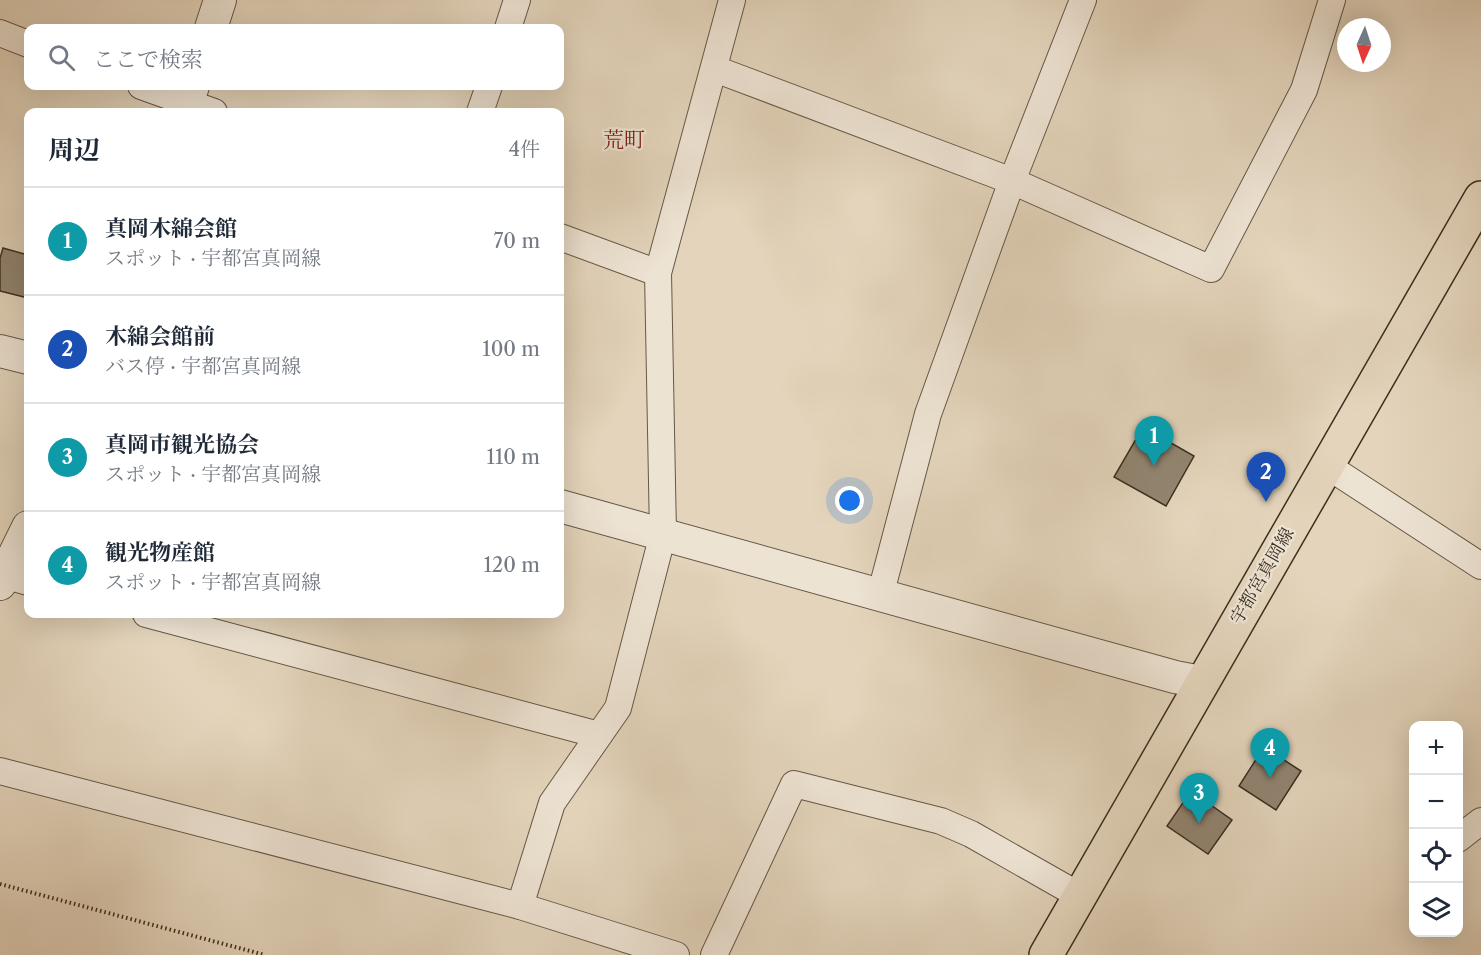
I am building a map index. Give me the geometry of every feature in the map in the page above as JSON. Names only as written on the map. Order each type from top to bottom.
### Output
[{"type":"main road","name":"宇都宮真岡線","points":[[1046,955],[1481,198]]},
{"type":"street","points":[[212,24],[220,0]]},
{"type":"street","points":[[509,24],[517,0]]},
{"type":"street","points":[[520,906],[552,803],[618,708],[663,534],[658,273],[732,0]]},
{"type":"street","points":[[880,596],[928,414],[1012,181],[1083,0]]},
{"type":"street","points":[[715,69],[1012,181],[1211,269],[1304,90],[1332,0]]},
{"type":"street","points":[[0,33],[24,42]]},
{"type":"street","points":[[153,90],[194,103]]},
{"type":"street","points":[[481,108],[488,90]]},
{"type":"street","points":[[564,238],[658,273]]},
{"type":"street","points":[[0,351],[24,357]]},
{"type":"street","points":[[1326,465],[1481,566]]},
{"type":"street","points":[[564,507],[880,596],[1175,677],[1201,682]]},
{"type":"street","points":[[8,579],[24,537]]},
{"type":"street","points":[[161,618],[599,735]]},
{"type":"street","points":[[0,771],[520,906],[676,955]]},
{"type":"street","points":[[714,955],[794,784],[941,821],[971,834],[1080,896]]},
{"type":"street","points":[[1463,835],[1481,821]]},
{"type":"path","points":[[0,884],[265,955]]},
{"type":"building","points":[[3,248],[24,254],[24,297],[0,291],[0,258]]},
{"type":"building","points":[[1143,427],[1194,456],[1166,506],[1114,477]]},
{"type":"building","points":[[1264,747],[1301,771],[1276,810],[1239,786]]},
{"type":"building","points":[[1191,791],[1232,820],[1208,854],[1167,826]]},
{"type":"place","name":"真岡木綿会館","points":[[1154,466]]},
{"type":"place","name":"木綿会館前","points":[[1266,502]]},
{"type":"place","name":"観光物産館","points":[[1270,778]]},
{"type":"place","name":"真岡市観光協会","points":[[1199,823]]},
{"type":"district","name":"荒町","points":[[624,139]]}]
